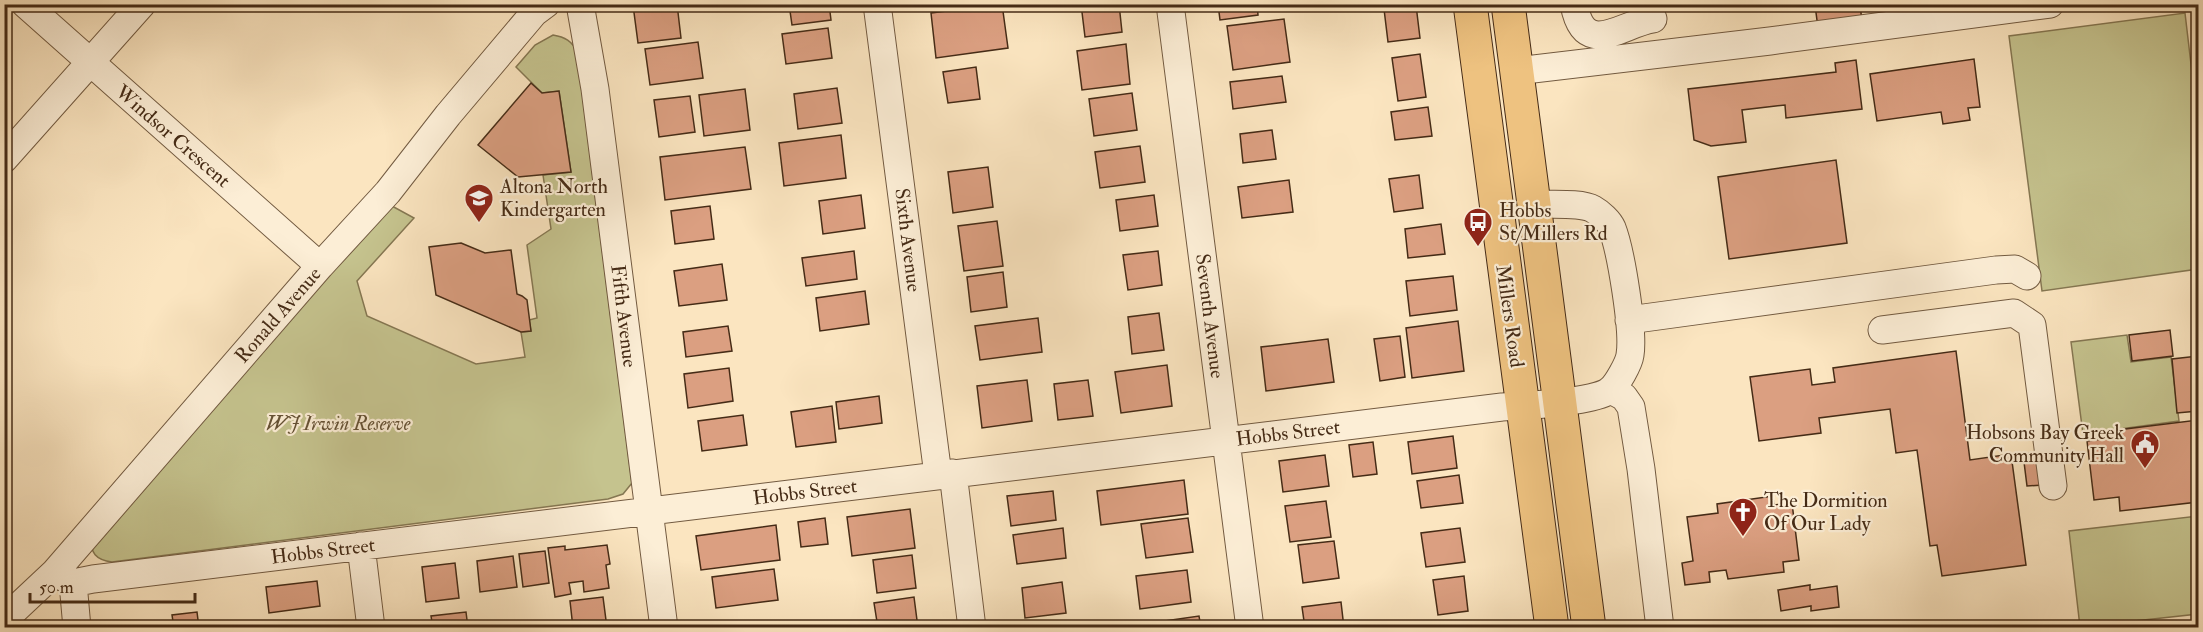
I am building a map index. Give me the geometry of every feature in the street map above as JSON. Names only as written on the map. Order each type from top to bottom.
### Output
[{"type":"main road","name":"Millers Road","points":[[1470,4],[1552,627]]},
{"type":"main road","name":"Millers Road","points":[[1508,4],[1589,627]]},
{"type":"street","name":"Windsor Crescent","points":[[26,4],[320,266]]},
{"type":"street","points":[[4,159],[142,4]]},
{"type":"street","name":"Ronald Avenue","points":[[4,620],[64,578],[320,266],[388,192],[448,115],[527,21],[546,4]]},
{"type":"street","name":"Fifth Avenue","points":[[580,4],[595,89],[664,627]]},
{"type":"street","name":"Sixth Avenue","points":[[877,4],[946,474],[972,627]]},
{"type":"street","name":"Seventh Avenue","points":[[1170,4],[1250,627]]},
{"type":"street","points":[[1516,71],[1770,41],[2050,4]]},
{"type":"street","points":[[1575,8],[1577,21],[1587,33],[1595,35],[1620,32],[1646,20]]},
{"type":"street","points":[[1534,204],[1590,207],[1611,226],[1620,262],[1629,320],[1631,352],[1629,361],[1611,390],[1624,398],[1631,407],[1660,627]]},
{"type":"street","points":[[1629,320],[1996,270],[2015,269],[2027,276]]},
{"type":"street","points":[[1882,330],[2014,313],[2032,325],[2053,486]]},
{"type":"street","name":"Hobbs Street","points":[[64,578],[93,579],[1226,440],[1559,402],[1603,394],[1611,390]]},
{"type":"street","points":[[361,546],[371,627]]},
{"type":"street","points":[[64,578],[77,627]]},
{"type":"green space","points":[[2185,13],[2198,124],[2198,269],[2042,291],[2009,36]]},
{"type":"green space","name":"WJ Irwin Reserve","points":[[553,35],[568,40],[577,52],[632,483],[623,494],[608,499],[112,562],[102,560],[95,555],[91,537],[392,206],[414,218],[357,281],[367,316],[476,364],[525,357],[521,332],[531,331],[529,320],[537,318],[527,245],[551,229],[543,175],[571,172],[559,91],[542,93],[516,67],[535,45]]},
{"type":"green space","points":[[2127,335],[2131,362],[2171,357],[2179,421],[2083,434],[2071,342]]},
{"type":"green space","points":[[2198,516],[2198,614],[2080,627],[2069,531]]},
{"type":"building","points":[[677,4],[681,38],[638,43],[633,5]]},
{"type":"building","points":[[789,4],[829,4],[831,20],[792,25]]},
{"type":"building","points":[[1002,4],[1008,48],[936,58],[931,13]]},
{"type":"building","points":[[1081,4],[1119,4],[1122,32],[1085,37]]},
{"type":"building","points":[[1218,4],[1257,4],[1258,15],[1220,20]]},
{"type":"building","points":[[1785,4],[1860,4],[1862,22],[1818,28],[1815,5],[1786,8]]},
{"type":"building","points":[[1416,5],[1420,38],[1388,42],[1384,9]]},
{"type":"building","points":[[1284,19],[1290,62],[1233,70],[1227,26]]},
{"type":"building","points":[[828,28],[832,58],[786,64],[782,34]]},
{"type":"building","points":[[698,42],[703,78],[650,85],[645,49]]},
{"type":"building","points":[[1126,44],[1130,84],[1082,90],[1077,51]]},
{"type":"building","points":[[1420,54],[1426,97],[1398,101],[1392,58]]},
{"type":"building","points":[[1974,59],[1980,107],[1968,108],[1970,120],[1943,124],[1941,112],[1877,121],[1870,74]]},
{"type":"building","points":[[1856,60],[1862,109],[1786,118],[1785,105],[1742,110],[1746,142],[1711,146],[1694,140],[1688,89],[1836,72],[1835,63]]},
{"type":"building","points":[[976,67],[980,99],[948,103],[943,72]]},
{"type":"building","points":[[1282,76],[1286,102],[1233,109],[1230,82]]},
{"type":"building","points":[[531,83],[542,93],[559,91],[571,172],[518,177],[478,145]]},
{"type":"building","points":[[837,88],[842,123],[798,129],[794,94]]},
{"type":"building","points":[[745,89],[750,130],[704,136],[699,95]]},
{"type":"building","points":[[1132,93],[1137,130],[1094,136],[1089,99]]},
{"type":"building","points":[[690,96],[695,132],[659,137],[654,100]]},
{"type":"building","points":[[1428,107],[1432,136],[1395,140],[1391,112]]},
{"type":"building","points":[[1272,130],[1276,159],[1243,163],[1240,134]]},
{"type":"building","points":[[841,135],[846,178],[784,186],[779,143]]},
{"type":"building","points":[[1140,146],[1145,182],[1100,188],[1095,152]]},
{"type":"building","points":[[745,147],[751,189],[665,200],[660,157]]},
{"type":"building","points":[[1836,160],[1847,243],[1729,259],[1718,177]]},
{"type":"building","points":[[988,167],[993,207],[953,213],[948,172]]},
{"type":"building","points":[[1419,175],[1423,208],[1394,212],[1389,179]]},
{"type":"building","points":[[1289,180],[1293,212],[1242,218],[1238,187]]},
{"type":"building","points":[[861,195],[865,228],[823,234],[819,201]]},
{"type":"building","points":[[1154,195],[1158,226],[1120,231],[1116,200]]},
{"type":"building","points":[[710,206],[714,239],[675,244],[671,211]]},
{"type":"building","points":[[997,221],[1003,266],[964,271],[958,226]]},
{"type":"building","points":[[1441,224],[1445,254],[1408,258],[1405,229]]},
{"type":"building","points":[[461,243],[485,253],[511,250],[517,294],[527,300],[531,331],[521,332],[436,295],[429,247]]},
{"type":"building","points":[[854,251],[857,279],[806,286],[802,258]]},
{"type":"building","points":[[1158,251],[1162,285],[1128,290],[1123,255]]},
{"type":"building","points":[[722,264],[727,300],[679,306],[674,271]]},
{"type":"building","points":[[1003,272],[1007,307],[971,312],[967,277]]},
{"type":"building","points":[[1453,276],[1457,310],[1410,316],[1406,281]]},
{"type":"building","points":[[865,291],[869,324],[820,331],[816,298]]},
{"type":"building","points":[[1159,313],[1164,350],[1132,354],[1128,317]]},
{"type":"building","points":[[1038,318],[1042,352],[980,360],[975,326]]},
{"type":"building","points":[[1458,321],[1464,371],[1412,378],[1406,328]]},
{"type":"building","points":[[728,326],[732,351],[686,357],[683,332]]},
{"type":"building","points":[[2170,330],[2173,356],[2132,361],[2129,335]]},
{"type":"building","points":[[1400,336],[1405,377],[1380,381],[1374,339]]},
{"type":"building","points":[[1328,339],[1334,382],[1266,391],[1261,347]]},
{"type":"building","points":[[1956,351],[1970,460],[2011,454],[2026,565],[1942,576],[1937,545],[1930,546],[1917,450],[1896,453],[1890,409],[1819,418],[1821,433],[1759,441],[1750,377],[1810,369],[1812,385],[1835,382],[1833,368]]},
{"type":"building","points":[[2198,356],[2198,411],[2177,413],[2172,359]]},
{"type":"building","points":[[1167,365],[1172,406],[1121,413],[1115,372]]},
{"type":"building","points":[[729,368],[733,401],[688,408],[684,374]]},
{"type":"building","points":[[1027,380],[1032,421],[982,428],[977,386]]},
{"type":"building","points":[[1088,380],[1093,416],[1058,420],[1054,384]]},
{"type":"building","points":[[879,396],[882,423],[839,429],[836,402]]},
{"type":"building","points":[[832,406],[836,442],[796,447],[791,412]]},
{"type":"building","points":[[743,415],[747,445],[702,451],[698,421]]},
{"type":"building","name":"Hobsons Bay Greek Community Hall","points":[[2198,420],[2198,502],[2120,511],[2119,497],[2094,500],[2087,441],[2110,438],[2109,431]]},
{"type":"building","points":[[1453,436],[1457,468],[1412,474],[1408,442]]},
{"type":"building","points":[[1373,442],[1377,474],[1353,477],[1349,445]]},
{"type":"building","points":[[2038,452],[2043,485],[2027,486],[2023,454]]},
{"type":"building","points":[[1325,455],[1329,486],[1283,492],[1279,461]]},
{"type":"building","points":[[1459,475],[1463,503],[1421,508],[1417,481]]},
{"type":"building","points":[[1184,480],[1188,514],[1101,525],[1097,491]]},
{"type":"building","points":[[1053,491],[1056,520],[1011,526],[1007,496]]},
{"type":"building","name":"The Dormition Of Our Lady","points":[[1773,496],[1774,505],[1792,503],[1799,560],[1783,562],[1784,572],[1728,579],[1726,570],[1709,572],[1710,582],[1685,585],[1682,563],[1693,561],[1687,517],[1718,513],[1717,504]]},
{"type":"building","points":[[1326,501],[1331,537],[1290,542],[1285,506]]},
{"type":"building","points":[[910,509],[915,548],[852,556],[847,517]]},
{"type":"building","points":[[825,518],[828,544],[801,547],[798,522]]},
{"type":"building","points":[[1188,518],[1193,552],[1146,558],[1141,524]]},
{"type":"building","points":[[776,525],[780,560],[701,570],[696,536]]},
{"type":"building","points":[[1063,528],[1066,558],[1017,564],[1013,535]]},
{"type":"building","points":[[1460,528],[1465,562],[1426,567],[1421,533]]},
{"type":"building","points":[[1334,541],[1339,578],[1303,583],[1298,545]]},
{"type":"building","points":[[607,545],[610,564],[606,565],[609,588],[584,592],[583,581],[569,583],[571,594],[555,597],[548,548],[565,546],[565,550]]},
{"type":"building","points":[[545,551],[549,583],[523,587],[519,554]]},
{"type":"building","points":[[912,555],[916,588],[877,593],[873,560]]},
{"type":"building","points":[[513,556],[517,587],[480,592],[477,561]]},
{"type":"building","points":[[455,563],[459,598],[426,602],[422,567]]},
{"type":"building","points":[[774,569],[778,600],[716,608],[712,577]]},
{"type":"building","points":[[1187,570],[1191,602],[1140,609],[1136,576]]},
{"type":"building","points":[[1464,576],[1468,611],[1438,615],[1433,580]]},
{"type":"building","points":[[317,581],[320,606],[269,613],[266,587]]},
{"type":"building","points":[[1062,582],[1066,613],[1025,618],[1022,588]]},
{"type":"building","points":[[1810,585],[1810,590],[1837,586],[1839,607],[1811,611],[1811,606],[1781,611],[1778,590]]},
{"type":"building","points":[[603,597],[607,628],[573,628],[570,601]]},
{"type":"building","points":[[914,597],[918,628],[878,628],[874,603]]},
{"type":"building","points":[[1341,602],[1344,628],[1305,628],[1302,607]]},
{"type":"building","points":[[197,612],[199,628],[174,628],[172,615]]},
{"type":"building","points":[[466,612],[468,628],[433,628],[431,616]]},
{"type":"building","points":[[1199,616],[1201,628],[1158,628],[1158,622]]},
{"type":"building","points":[[319,621],[319,628],[270,628]]},
{"type":"place","name":"Altona North Kindergarten","points":[[479,224]]},
{"type":"place","name":"Hobbs St/Millers Rd","points":[[1478,248]]},
{"type":"place","name":"Hobsons Bay Greek Community Hall","points":[[2145,470]]},
{"type":"place","name":"The Dormition Of Our Lady","points":[[1743,538]]}]
